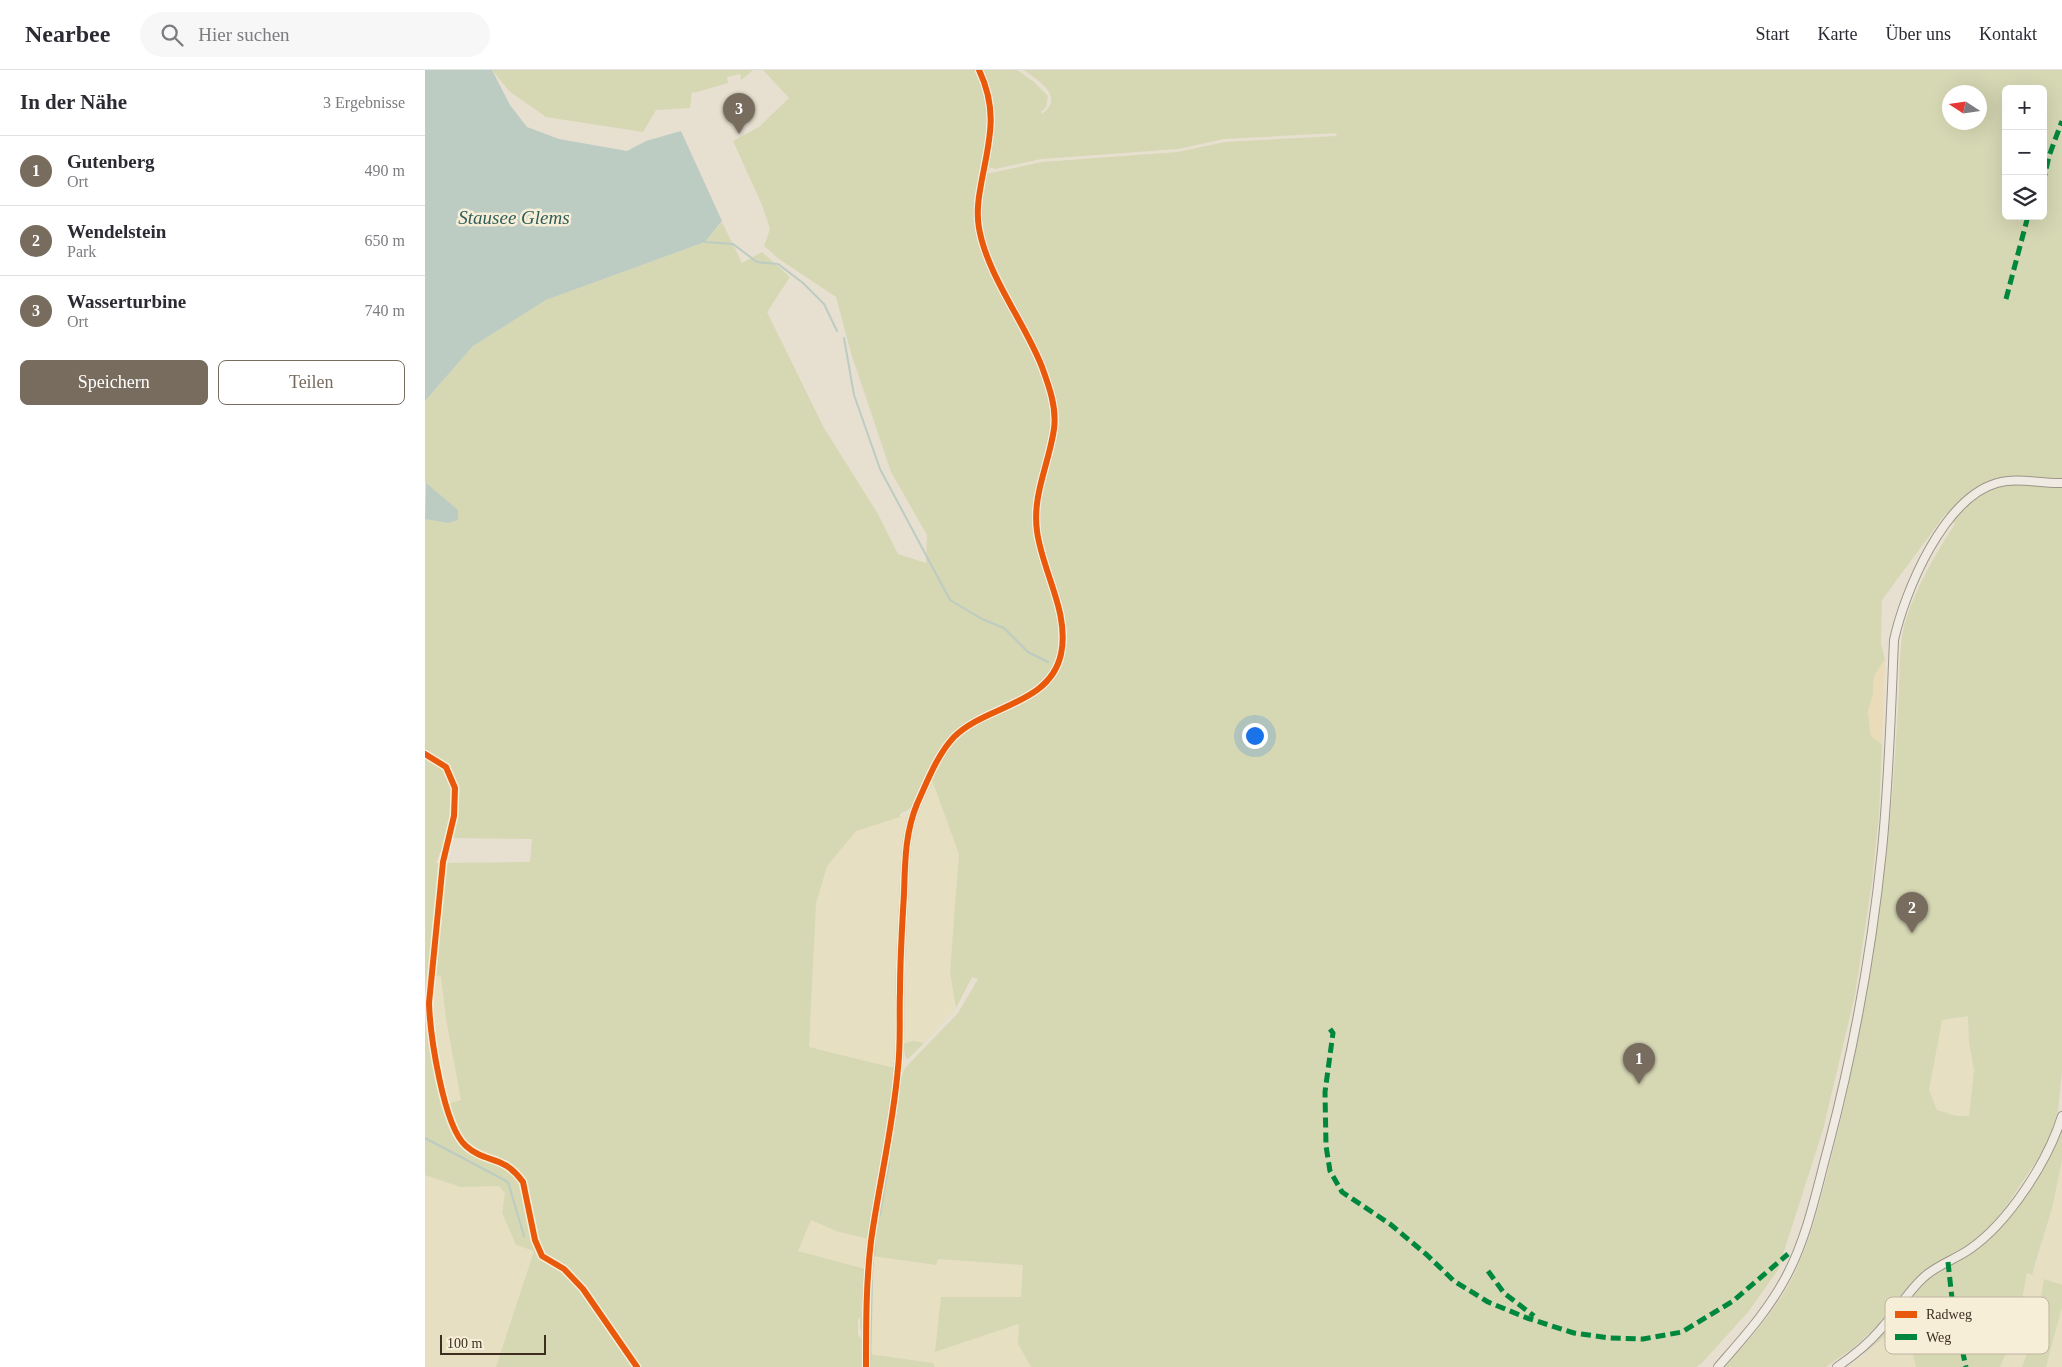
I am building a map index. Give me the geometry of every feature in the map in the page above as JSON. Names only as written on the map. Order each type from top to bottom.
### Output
[{"type":"main road","points":[[1718,1367],[1746,1335],[1773,1299],[1787,1275],[1802,1238],[1836,1118],[1863,986],[1874,916],[1882,848],[1894,640],[1899,616],[1909,589],[1934,542],[1956,510],[1982,488],[1999,482],[2013,481],[2062,483]]},
{"type":"main road","points":[[1906,1297],[1926,1276],[1970,1249],[1993,1231],[2007,1214],[2049,1152],[2062,1116]]},
{"type":"main road","points":[[1837,1367],[1863,1347],[1885,1324]]},
{"type":"street","points":[[866,1367],[869,1260],[899,1064],[900,960],[905,862],[910,822],[929,778],[943,751],[953,738],[978,720],[1041,687],[1051,676],[1062,651],[1059,615],[1036,530],[1039,487],[1051,442],[1054,414],[1052,400],[1041,366],[1005,295],[985,249],[979,228],[978,202],[991,131],[991,108],[985,83],[979,70]]},
{"type":"shaded area","points":[[932,780],[959,854],[950,972],[956,1008],[924,1043],[913,1041],[902,1044],[904,961],[911,838],[919,810]]},
{"type":"shaded area","points":[[910,813],[905,836],[894,1068],[809,1047],[816,904],[827,866],[856,831]]},
{"type":"shaded area","points":[[430,975],[441,976],[446,1019],[461,1101],[445,1105],[429,1022]]},
{"type":"shaded area","points":[[1968,1016],[1969,1043],[1974,1070],[1969,1117],[1957,1116],[1937,1110],[1929,1090],[1942,1020]]},
{"type":"shaded area","points":[[2062,1161],[2062,1285],[2044,1279],[2041,1297],[2022,1297],[2027,1273],[2035,1269],[2052,1208]]},
{"type":"shaded area","points":[[425,1175],[460,1187],[499,1186],[505,1192],[502,1213],[516,1245],[534,1251],[496,1367],[425,1367]]},
{"type":"shaded area","points":[[811,1220],[836,1231],[868,1239],[865,1269],[798,1251]]},
{"type":"shaded area","points":[[872,1256],[936,1265],[937,1259],[1024,1265],[1021,1297],[935,1352],[1019,1324],[1018,1344],[1031,1367],[935,1367],[933,1363],[869,1354]]},
{"type":"shaded area","points":[[2062,1307],[2062,1367],[2046,1367],[2047,1363]]},
{"type":"shaded area","points":[[1885,1336],[1885,1354],[1928,1354],[1931,1367],[1847,1367],[1868,1353]]},
{"type":"shaded area","points":[[2006,1354],[2027,1354],[2022,1367],[2000,1367]]},
{"type":"green space","points":[[492,70],[753,70],[741,80],[740,74],[727,77],[728,83],[694,93],[692,91],[690,108],[656,110],[643,132],[546,117],[509,91]]},
{"type":"green space","points":[[763,70],[975,70],[986,100],[988,125],[975,198],[975,227],[987,262],[1025,339],[1037,368],[1048,398],[1051,415],[1047,448],[1032,514],[1037,548],[1058,622],[1059,640],[1056,657],[1048,673],[1027,693],[976,717],[953,734],[940,754],[912,807],[900,814],[900,817],[856,831],[827,866],[816,904],[809,1047],[894,1068],[868,1239],[836,1231],[811,1220],[798,1251],[865,1269],[863,1334],[860,1328],[860,1318],[858,1319],[858,1334],[863,1342],[863,1367],[496,1367],[534,1251],[516,1245],[502,1213],[505,1193],[499,1186],[460,1187],[425,1175],[425,519],[448,523],[458,519],[457,510],[425,484],[425,401],[473,346],[546,300],[705,242],[722,222],[742,263],[762,252],[790,277],[767,312],[824,428],[878,514],[898,554],[926,563],[927,535],[891,472],[851,353],[836,297],[779,259],[764,246],[770,229],[762,205],[733,141],[759,127],[789,98]],"holes":[[[446,838],[532,839],[530,862],[436,863]],[[430,975],[441,976],[446,1019],[461,1100],[445,1105],[432,1041]]]},
{"type":"green space","points":[[983,70],[1017,70],[1033,81],[1048,96],[1046,107],[1041,112],[1042,114],[1049,107],[1051,95],[1042,84],[1024,70],[2062,70],[2062,1072],[2058,1111],[2048,1143],[2005,1208],[1988,1229],[1966,1247],[1923,1272],[1900,1297],[1885,1297],[1885,1316],[1878,1325],[1853,1348],[1826,1367],[1723,1367],[1756,1331],[1785,1291],[1805,1249],[1823,1191],[1854,1060],[1870,973],[1892,798],[1902,637],[1910,606],[1921,582],[1955,524],[1946,513],[1882,600],[1881,644],[1885,659],[1874,676],[1873,694],[1868,712],[1871,736],[1882,744],[1879,814],[1872,882],[1855,995],[1823,1130],[1778,1270],[1748,1312],[1701,1364],[1696,1367],[1031,1367],[1018,1344],[1019,1324],[935,1352],[941,1297],[1021,1297],[1023,1265],[938,1259],[936,1265],[872,1256],[901,1078],[905,1068],[958,1013],[978,979],[972,977],[956,1008],[950,972],[959,854],[932,780],[950,745],[966,730],[1029,698],[1054,677],[1062,663],[1066,646],[1066,629],[1063,613],[1043,547],[1039,521],[1041,493],[1056,436],[1058,415],[1055,398],[1042,362],[989,250],[985,237],[981,210],[986,174],[1042,162],[1178,152],[1225,142],[1336,136],[1337,133],[1224,139],[1178,149],[1041,159],[995,169],[988,167],[994,129],[994,106]],"holes":[[[1968,1016],[1969,1043],[1974,1070],[1969,1116],[1957,1116],[1937,1110],[1929,1090],[1942,1020]]]},
{"type":"green space","points":[[913,1041],[924,1043],[908,1059],[902,1044]]},
{"type":"green space","points":[[2062,1128],[2062,1161],[2052,1208],[2032,1275],[2027,1273],[2022,1297],[1911,1297],[1937,1272],[1976,1250],[2001,1228],[2032,1186]]},
{"type":"green space","points":[[2044,1279],[2062,1285],[2062,1307],[2046,1367],[2022,1367],[2027,1354],[2049,1354],[2049,1297],[2041,1297]]},
{"type":"green space","points":[[1885,1332],[1885,1338],[1857,1360]]},
{"type":"green space","points":[[869,1354],[933,1363],[935,1367],[869,1367]]},
{"type":"green space","points":[[1913,1354],[2006,1354],[2000,1367],[1916,1367]]},
{"type":"sand","points":[[1885,659],[1882,744],[1871,736],[1868,712],[1873,694],[1874,676]]},
{"type":"water","name":"Stausee Glems","points":[[425,70],[492,70],[510,105],[527,127],[559,139],[627,151],[646,141],[681,131],[722,221],[705,242],[546,300],[473,346],[425,401]]},
{"type":"water","points":[[426,483],[458,510],[458,520],[448,523],[425,519]]},
{"type":"waterway","points":[[705,242],[733,244],[757,262],[778,264],[803,283],[824,304],[837,331]]},
{"type":"waterway","points":[[844,338],[854,395],[880,469],[950,600],[982,619],[1004,628],[1028,652],[1048,662]]},
{"type":"waterway","points":[[425,1138],[508,1182],[524,1236]]},
{"type":"waterway","points":[[880,1215],[889,1162]]},
{"type":"waterway","points":[[873,1258],[875,1246]]},
{"type":"waterway","points":[[872,1274],[873,1262]]},
{"type":"waterway","points":[[870,1367],[872,1280]]},
{"type":"marked path","points":[[2045,175],[2049,156],[2062,121]]},
{"type":"marked path","points":[[2006,299],[2027,220]]},
{"type":"marked path","points":[[1330,1029],[1333,1033],[1325,1092],[1326,1146],[1330,1171],[1342,1192],[1390,1224],[1454,1281],[1488,1302],[1527,1318],[1574,1333],[1610,1338],[1643,1339],[1682,1332],[1733,1301],[1788,1254]]},
{"type":"marked path","points":[[1948,1262],[1952,1297]]},
{"type":"marked path","points":[[1488,1271],[1504,1293],[1534,1316]]},
{"type":"marked path","points":[[1963,1354],[1966,1367]]},
{"type":"cycle path","points":[[866,1367],[869,1257],[893,1112],[899,1059],[901,943],[905,860],[910,826],[917,804],[937,760],[948,744],[967,726],[1015,703],[1044,684],[1055,671],[1061,654],[1063,639],[1059,608],[1040,546],[1036,518],[1039,492],[1054,429],[1053,405],[1050,389],[1035,350],[998,281],[983,246],[979,228],[978,203],[991,124],[989,98],[979,70]]},
{"type":"cycle path","points":[[425,754],[446,767],[455,788],[454,816],[443,862],[429,1003],[435,1056],[444,1100],[458,1135],[466,1146],[473,1152],[508,1167],[523,1182],[535,1240],[542,1256],[564,1269],[583,1289],[637,1367]]},
{"type":"place","name":"Wasserturbine","points":[[739,134]]},
{"type":"place","name":"Wendelstein","points":[[1912,933]]},
{"type":"place","name":"Gutenberg","points":[[1639,1084]]}]
